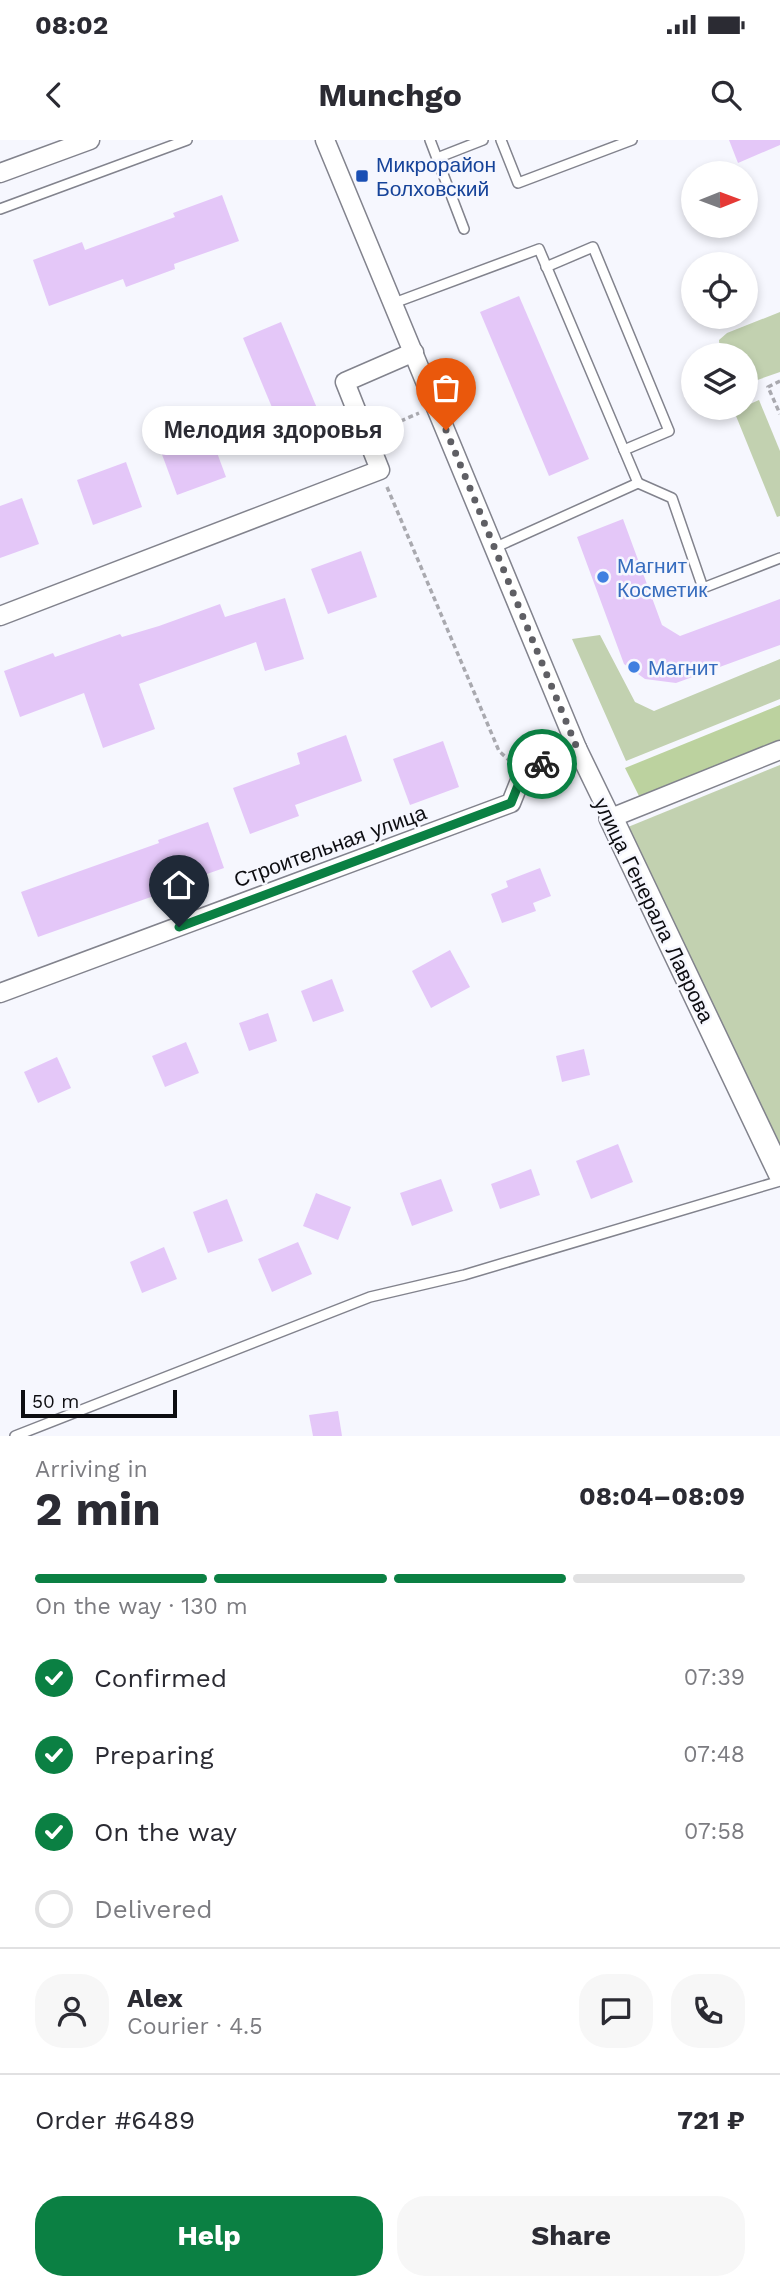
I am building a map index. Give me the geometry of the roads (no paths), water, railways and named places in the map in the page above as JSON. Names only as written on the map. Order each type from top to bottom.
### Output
[{"type":"street","name":"улица Генерала Лаврова","points":[[325,140],[577,748],[780,1173]]},
{"type":"street","points":[[0,173],[81,142]]},
{"type":"street","points":[[0,616],[380,470],[345,382],[414,352]]},
{"type":"street","name":"Строительная улица","points":[[0,993],[511,803],[523,773],[577,748]]},
{"type":"street","points":[[611,818],[780,750]]},
{"type":"lane","points":[[0,209],[187,140]]},
{"type":"lane","points":[[430,140],[464,229]]},
{"type":"lane","points":[[437,158],[483,140]]},
{"type":"lane","points":[[501,140],[518,183],[632,140]]},
{"type":"lane","points":[[546,267],[593,247],[669,431],[624,450]]},
{"type":"lane","points":[[394,303],[539,249],[638,483],[672,498],[703,588],[780,558]]},
{"type":"lane","points":[[494,548],[638,483]]},
{"type":"lane","points":[[15,1436],[370,1297],[464,1275],[780,1181]]},
{"type":"place","name":"Микрорайон Болховский","points":[[362,176]]},
{"type":"place","name":"Мелодия здоровья","points":[[446,430]]},
{"type":"place","name":"Магнит Косметик","points":[[603,577]]},
{"type":"place","name":"Магнит","points":[[634,667]]}]
